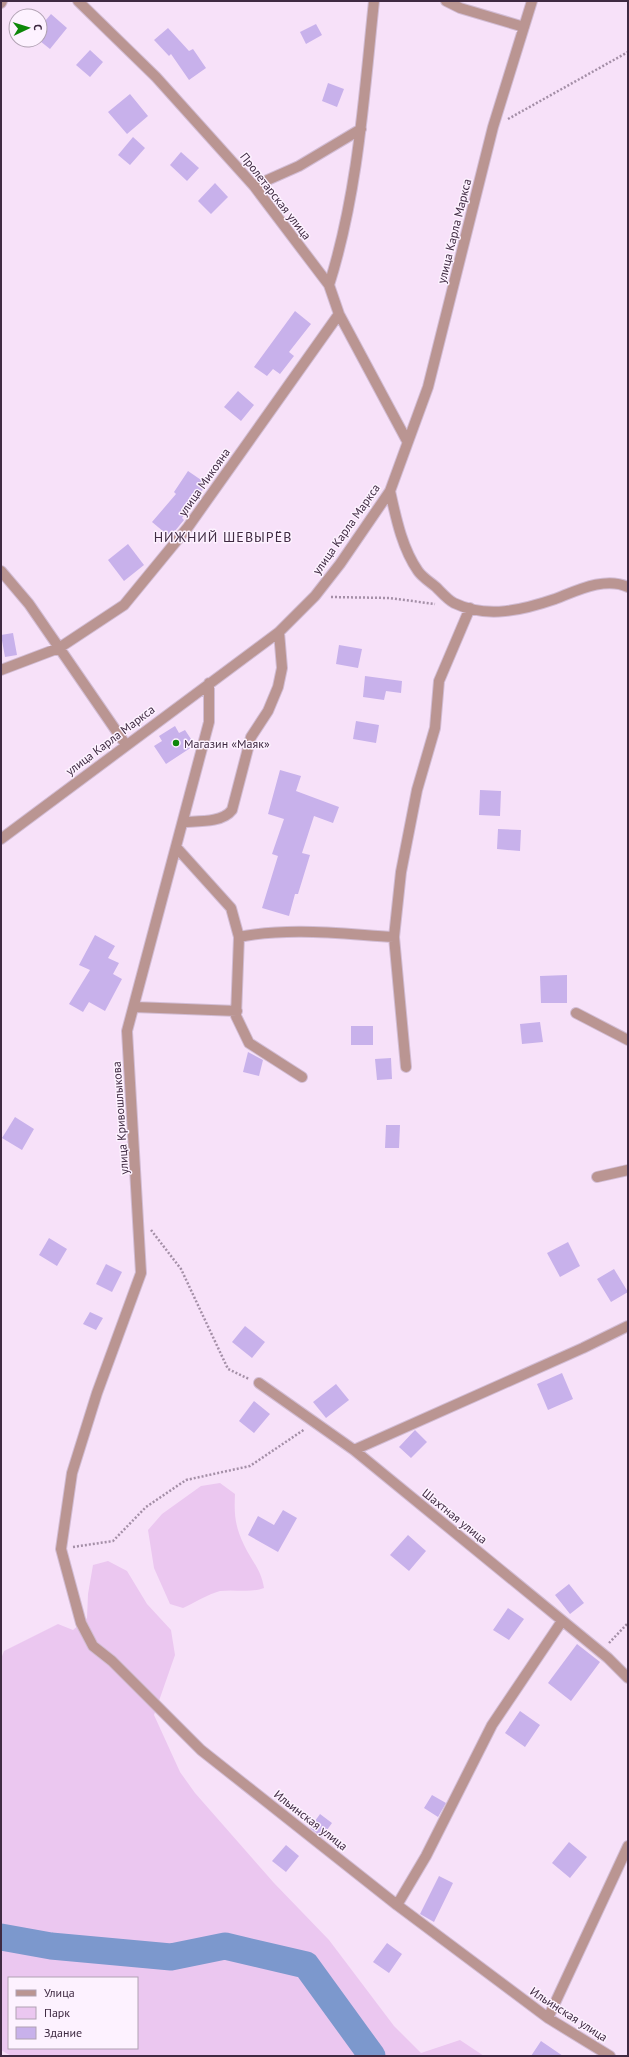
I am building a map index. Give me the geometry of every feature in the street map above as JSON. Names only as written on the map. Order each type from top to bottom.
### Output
[{"type":"street","name":"Пролетарская улица","points":[[78,1],[156,77],[254,186],[329,285],[339,314],[407,440]]},
{"type":"street","points":[[329,285],[337,257],[357,166],[374,1]]},
{"type":"street","points":[[446,1],[460,8],[524,27]]},
{"type":"street","name":"улица Карла Маркса","points":[[1,839],[278,632],[315,596],[340,564],[390,491],[407,440],[428,387],[493,127],[532,1]]},
{"type":"street","points":[[254,186],[299,166],[361,129]]},
{"type":"street","name":"улица Микояна","points":[[1,670],[59,648],[124,605],[188,526],[339,314]]},
{"type":"street","points":[[390,491],[396,521],[407,552],[418,572],[453,603],[492,613],[508,612],[542,603],[595,585],[611,584],[628,587]]},
{"type":"street","points":[[1,571],[29,604],[126,745]]},
{"type":"street","points":[[406,1067],[394,937],[401,872],[417,790],[435,728],[439,681],[470,608]]},
{"type":"street","points":[[183,822],[216,819],[227,816],[232,810],[251,737],[268,711],[278,687],[282,668],[278,632]]},
{"type":"street","name":"улица Кривошлыкова","points":[[61,1549],[72,1472],[97,1393],[141,1273],[139,1214],[127,1031],[209,722],[209,683]]},
{"type":"street","points":[[176,847],[231,908],[239,937],[236,1016],[249,1042],[302,1077]]},
{"type":"street","points":[[239,937],[262,933],[289,931],[394,937]]},
{"type":"street","points":[[134,1007],[237,1011]]},
{"type":"street","points":[[576,1013],[628,1040]]},
{"type":"street","points":[[597,1177],[628,1170]]},
{"type":"street","points":[[354,1450],[583,1348],[628,1326]]},
{"type":"street","name":"Шахтная улица","points":[[259,1383],[354,1450],[600,1652],[628,1678]]},
{"type":"street","name":"Ильинская улица","points":[[61,1549],[81,1623],[93,1646],[112,1661],[201,1750],[397,1905],[548,2018],[610,2056]]},
{"type":"street","points":[[397,1905],[426,1856],[492,1724],[562,1621]]},
{"type":"street","points":[[548,2018],[628,1846]]},
{"type":"path","points":[[493,127],[628,52]]},
{"type":"path","points":[[315,596],[389,598],[428,604],[453,603]]},
{"type":"path","points":[[139,1214],[181,1269],[228,1370],[259,1383]]},
{"type":"path","points":[[61,1549],[113,1541],[146,1507],[186,1480],[250,1466],[315,1422]]},
{"type":"path","points":[[600,1652],[628,1623]]},
{"type":"green space","points":[[220,1483],[235,1494],[235,1514],[237,1526],[247,1551],[263,1581],[264,1588],[215,1592],[183,1608],[170,1604],[154,1568],[148,1530],[162,1514],[201,1486]]},
{"type":"green space","points":[[108,1561],[127,1571],[147,1604],[171,1630],[175,1655],[154,1715],[180,1772],[195,1793],[274,1883],[329,1940],[394,2026],[421,2053],[460,2040],[484,2056],[11,2056],[1,2050],[1,1659],[4,1651],[58,1624],[73,1630],[87,1618],[88,1594],[93,1565]]},
{"type":"building","points":[[51,14],[67,28],[50,49],[48,47],[48,18]]},
{"type":"building","points":[[316,24],[322,35],[306,44],[300,32]]},
{"type":"building","points":[[168,28],[189,51],[193,49],[206,68],[189,80],[171,54],[169,56],[154,40]]},
{"type":"building","points":[[90,50],[103,62],[90,77],[76,65]]},
{"type":"building","points":[[328,83],[344,89],[337,107],[322,101]]},
{"type":"building","points":[[130,94],[148,116],[127,134],[108,112]]},
{"type":"building","points":[[133,137],[145,148],[130,165],[118,155]]},
{"type":"building","points":[[181,152],[199,168],[187,181],[170,165]]},
{"type":"building","points":[[215,183],[228,197],[211,214],[198,201]]},
{"type":"building","points":[[295,311],[311,324],[289,352],[294,356],[280,374],[273,369],[267,376],[254,367]]},
{"type":"building","points":[[238,391],[254,405],[241,421],[224,407]]},
{"type":"building","points":[[188,471],[207,484],[182,518],[184,520],[170,537],[152,522],[176,494],[174,492]]},
{"type":"building","points":[[128,544],[144,565],[124,581],[108,560]]},
{"type":"building","points":[[13,633],[17,655],[5,657],[1,635]]},
{"type":"building","points":[[339,645],[362,649],[358,668],[336,664]]},
{"type":"building","points":[[365,676],[402,681],[401,693],[386,691],[384,700],[363,697]]},
{"type":"building","points":[[356,721],[379,725],[376,743],[353,739]]},
{"type":"building","name":"Магазин «Маяк»","points":[[175,726],[179,733],[185,730],[195,745],[166,764],[154,746],[162,741],[159,736]]},
{"type":"building","points":[[280,770],[301,776],[296,791],[339,807],[333,823],[314,816],[302,853],[310,855],[298,894],[295,894],[289,916],[262,908],[278,856],[272,854],[284,819],[268,814]]},
{"type":"building","points":[[480,790],[501,791],[500,816],[479,815]]},
{"type":"building","points":[[498,829],[521,830],[520,851],[497,849]]},
{"type":"building","points":[[95,935],[115,946],[108,958],[119,963],[113,974],[122,979],[105,1011],[89,1002],[83,1012],[69,1004],[90,970],[79,965]]},
{"type":"building","points":[[567,975],[567,1003],[541,1003],[540,976]]},
{"type":"building","points":[[540,1022],[543,1042],[522,1044],[520,1024]]},
{"type":"building","points":[[351,1026],[373,1026],[373,1045],[351,1045]]},
{"type":"building","points":[[248,1052],[263,1060],[259,1076],[243,1072]]},
{"type":"building","points":[[391,1058],[392,1079],[377,1080],[375,1059]]},
{"type":"building","points":[[15,1117],[34,1129],[22,1150],[2,1138]]},
{"type":"building","points":[[386,1125],[400,1125],[399,1148],[385,1148]]},
{"type":"building","points":[[49,1238],[67,1249],[57,1266],[39,1255]]},
{"type":"building","points":[[568,1242],[580,1266],[560,1277],[547,1253]]},
{"type":"building","points":[[106,1264],[122,1272],[112,1292],[96,1284]]},
{"type":"building","points":[[614,1269],[628,1292],[611,1302],[597,1279]]},
{"type":"building","points":[[90,1312],[103,1318],[96,1330],[83,1324]]},
{"type":"building","points":[[245,1326],[265,1342],[252,1358],[232,1342]]},
{"type":"building","points":[[562,1373],[573,1399],[548,1410],[537,1384]]},
{"type":"building","points":[[336,1384],[349,1400],[326,1418],[313,1402]]},
{"type":"building","points":[[254,1401],[270,1414],[254,1433],[239,1421]]},
{"type":"building","points":[[415,1430],[427,1442],[411,1458],[399,1447]]},
{"type":"building","points":[[283,1510],[297,1518],[278,1552],[248,1535],[258,1516],[274,1525]]},
{"type":"building","points":[[408,1535],[426,1551],[409,1571],[390,1555]]},
{"type":"building","points":[[569,1584],[584,1603],[570,1614],[555,1595]]},
{"type":"building","points":[[508,1608],[524,1619],[509,1640],[493,1630]]},
{"type":"building","points":[[577,1644],[600,1662],[571,1701],[548,1683]]},
{"type":"building","points":[[520,1711],[540,1725],[525,1747],[505,1733]]},
{"type":"building","points":[[432,1795],[446,1803],[438,1817],[424,1808]]},
{"type":"building","points":[[320,1814],[332,1823],[322,1837],[310,1828]]},
{"type":"building","points":[[569,1842],[587,1857],[570,1878],[552,1863]]},
{"type":"building","points":[[286,1845],[299,1856],[286,1872],[272,1861]]},
{"type":"building","points":[[439,1876],[453,1883],[434,1922],[420,1914]]},
{"type":"building","points":[[387,1943],[402,1954],[389,1973],[373,1962]]},
{"type":"building","points":[[541,2041],[563,2056],[531,2056]]},
{"type":"waterway","points":[[1,1937],[51,1946],[171,1957],[225,1946],[306,1965],[372,2056]]},
{"type":"place","name":"Магазин «Маяк»","points":[[176,743]]},
{"type":"district","name":"НИЖНИЙ ШЕВЫРЁВ","points":[[223,537]]}]
